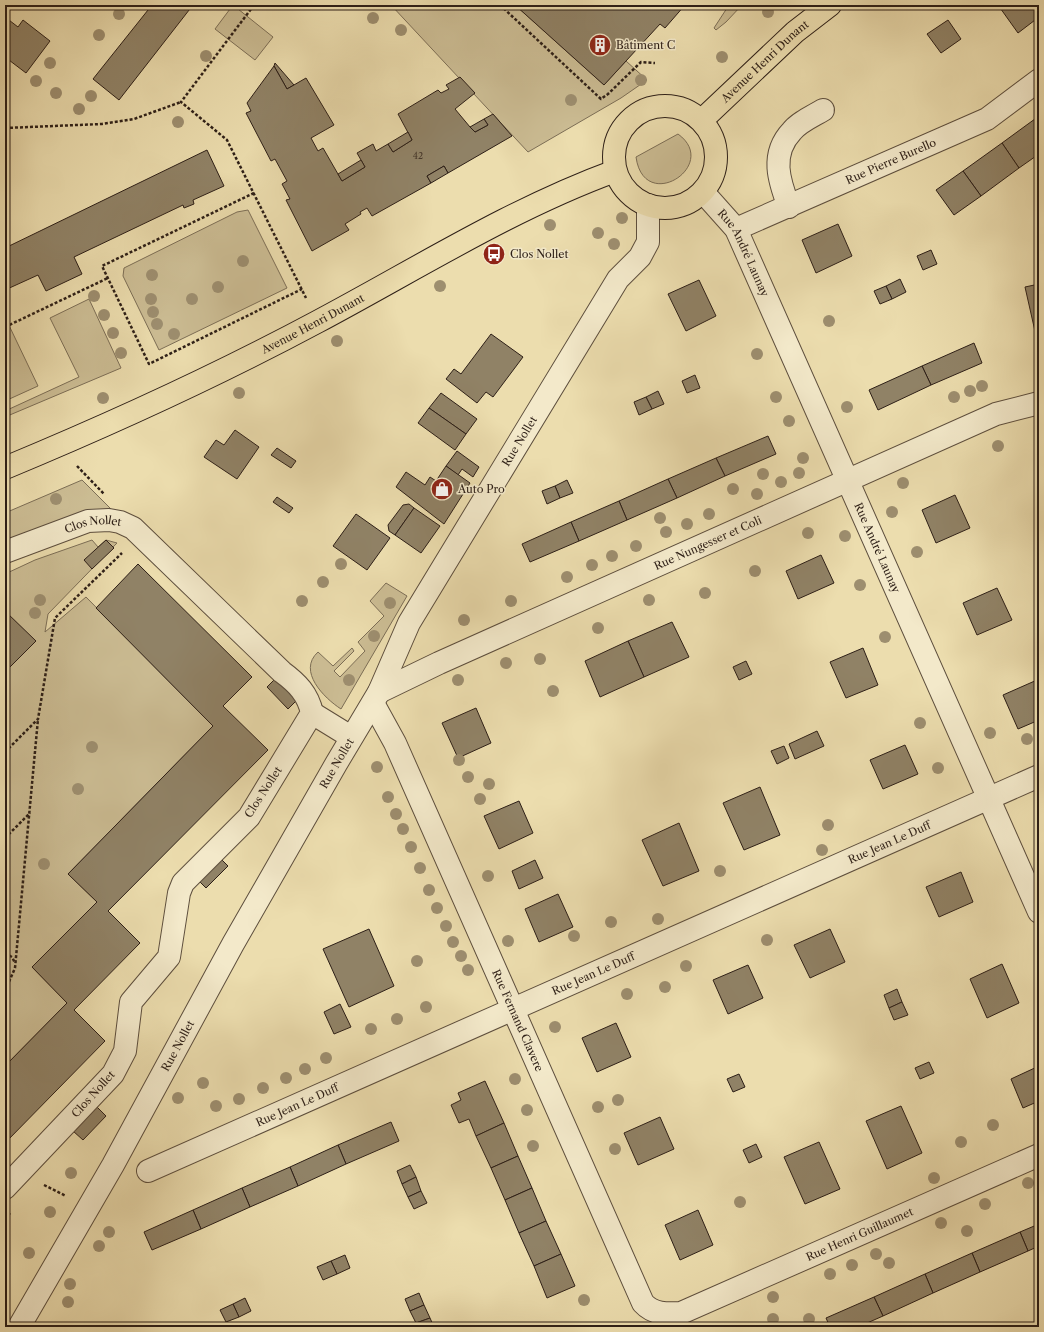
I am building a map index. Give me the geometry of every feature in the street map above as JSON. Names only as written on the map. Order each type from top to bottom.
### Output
[{"type":"main road","name":"Avenue Henri Dunant","points":[[702,120],[795,32],[830,5]]},
{"type":"main road","points":[[672,105],[688,110],[702,120],[711,132],[716,148],[716,163],[712,179],[703,192],[691,201],[677,207],[662,208],[648,205],[639,201],[624,189],[615,171],[613,154],[617,138],[626,123],[638,112],[654,106],[672,105]]},
{"type":"main road","name":"Avenue Henri Dunant","points":[[5,468],[59,446],[255,355],[537,203],[615,171]]},
{"type":"street","name":"Rue Pierre Burello","points":[[736,230],[987,118],[1039,80]]},
{"type":"street","points":[[790,207],[782,188],[779,174],[778,151],[792,131],[822,110]]},
{"type":"street","name":"Rue André Launay","points":[[703,192],[736,230],[848,479],[1039,912]]},
{"type":"street","name":"Rue Nollet","points":[[19,1327],[88,1208],[237,937],[351,737],[376,697],[409,623],[618,279],[640,257],[648,242],[648,205]]},
{"type":"street","name":"Rue Nungesser et Coli","points":[[376,697],[439,663],[848,479],[996,414],[1039,403]]},
{"type":"street","name":"Clos Nollet","points":[[5,552],[88,521],[109,520],[120,522],[133,528],[142,535],[282,672],[297,684],[310,702],[312,713],[249,817],[183,883],[178,893],[169,957],[131,1002],[125,1050],[113,1074],[5,1188]]},
{"type":"street","name":"Rue Fernand Clavere","points":[[376,697],[394,742],[643,1303],[649,1309],[664,1314],[680,1313]]},
{"type":"street","points":[[312,713],[351,737]]},
{"type":"street","name":"Rue Jean Le Duff","points":[[148,1171],[1039,776]]},
{"type":"street","name":"Rue Henri Guillaumet","points":[[680,1313],[1039,1155]]},
{"type":"path","points":[[5,128],[102,124],[134,119],[181,102],[254,5]]},
{"type":"path","points":[[500,5],[601,99],[641,62],[655,63]]},
{"type":"path","points":[[181,102],[227,140],[318,322]]},
{"type":"path","points":[[254,193],[102,266],[149,364],[302,289]]},
{"type":"path","points":[[5,327],[108,278]]},
{"type":"path","points":[[59,446],[108,498]]},
{"type":"path","points":[[5,991],[14,973],[38,719],[55,618],[142,535]]},
{"type":"path","points":[[5,752],[38,719]]},
{"type":"path","points":[[5,838],[30,812]]},
{"type":"path","points":[[5,953],[12,957],[15,963]]},
{"type":"path","points":[[41,1183],[88,1208]]},
{"type":"path","points":[[5,1218],[15,1208]]},
{"type":"shaded area","points":[[233,5],[273,37],[255,60],[215,29]]},
{"type":"shaded area","points":[[391,5],[515,5],[604,85],[626,61],[647,80],[621,98],[528,152]]},
{"type":"shaded area","points":[[729,5],[742,5],[716,30],[714,28]]},
{"type":"shaded area","points":[[678,134],[689,146],[691,159],[686,170],[676,179],[664,183],[652,182],[642,174],[636,157]]},
{"type":"shaded area","points":[[248,210],[287,288],[159,350],[123,276],[124,268],[237,212]]},
{"type":"shaded area","points":[[89,299],[121,368],[5,417],[5,411],[79,377],[50,318]]},
{"type":"shaded area","points":[[5,317],[38,386],[5,401]]},
{"type":"shaded area","points":[[82,480],[114,512],[5,543],[5,513]]},
{"type":"shaded area","points":[[92,540],[98,547],[106,540],[117,543],[48,614],[45,632],[86,597],[213,726],[68,874],[97,902],[32,967],[67,1003],[5,1066],[5,672],[35,641],[5,611],[5,574],[35,560]]},
{"type":"shaded area","points":[[386,583],[407,596],[341,709],[327,698],[315,684],[310,667],[312,659],[318,652],[333,666],[352,648],[354,651],[334,671],[340,677],[365,651],[358,642],[384,616],[370,601]]},
{"type":"building","points":[[152,5],[193,5],[119,100],[93,79]]},
{"type":"building","name":"Bâtiment C","points":[[515,5],[685,5],[665,28],[660,24],[604,85]]},
{"type":"building","points":[[998,5],[1039,5],[1039,17],[1018,33]]},
{"type":"building","points":[[5,17],[18,27],[23,20],[50,41],[26,73],[5,57]]},
{"type":"building","points":[[948,20],[961,39],[941,53],[927,34]]},
{"type":"building","points":[[275,63],[294,85],[287,89],[274,66]]},
{"type":"building","points":[[274,66],[287,89],[306,78],[334,125],[311,138],[318,151],[323,148],[342,181],[365,167],[357,153],[373,144],[376,151],[388,144],[393,152],[412,140],[398,114],[438,90],[441,93],[449,89],[446,85],[460,77],[475,93],[455,109],[470,127],[475,132],[488,125],[484,119],[493,114],[512,136],[448,173],[444,166],[427,176],[431,183],[372,216],[367,208],[360,212],[361,214],[345,224],[349,230],[312,251],[286,200],[290,199],[282,184],[287,181],[275,159],[271,161],[246,113],[251,111],[247,103]]},
{"type":"building","points":[[1039,116],[1039,154],[1019,168],[1002,143]]},
{"type":"building","points":[[484,119],[488,125],[475,132],[470,127]]},
{"type":"building","points":[[408,132],[412,140],[393,152],[388,144]]},
{"type":"building","points":[[1002,143],[1019,168],[981,196],[963,171]]},
{"type":"building","points":[[207,150],[224,186],[193,200],[194,204],[184,208],[183,205],[74,257],[82,274],[46,291],[38,275],[5,290],[5,248]]},
{"type":"building","points":[[361,160],[365,167],[342,181],[338,174]]},
{"type":"building","points":[[444,166],[448,173],[431,183],[427,176]]},
{"type":"building","points":[[963,171],[981,196],[954,215],[936,190]]},
{"type":"building","points":[[838,224],[852,256],[816,273],[802,240]]},
{"type":"building","points":[[931,250],[937,264],[923,270],[917,256]]},
{"type":"building","points":[[900,279],[906,292],[892,299],[886,286]]},
{"type":"building","points":[[699,280],[716,316],[686,331],[668,294]]},
{"type":"building","points":[[1039,284],[1039,349],[1025,287]]},
{"type":"building","points":[[886,286],[892,299],[880,304],[874,291]]},
{"type":"building","points":[[491,334],[523,357],[493,397],[486,392],[477,403],[446,379],[454,369],[461,374]]},
{"type":"building","points":[[974,343],[982,363],[931,385],[922,366]]},
{"type":"building","points":[[922,366],[931,385],[878,410],[869,390]]},
{"type":"building","points":[[695,375],[700,388],[687,393],[682,381]]},
{"type":"building","points":[[658,391],[664,404],[652,409],[646,397]]},
{"type":"building","points":[[441,393],[477,419],[466,434],[429,408]]},
{"type":"building","points":[[646,397],[652,409],[639,415],[634,402]]},
{"type":"building","points":[[429,408],[466,434],[455,450],[418,423]]},
{"type":"building","points":[[235,430],[259,447],[237,479],[204,457],[216,440],[224,445]]},
{"type":"building","points":[[768,436],[776,454],[725,476],[716,458]]},
{"type":"building","points":[[277,448],[296,461],[291,468],[271,455]]},
{"type":"building","points":[[457,451],[479,467],[473,477],[462,469],[458,475],[446,466]]},
{"type":"building","points":[[716,458],[725,476],[677,498],[668,479]]},
{"type":"building","points":[[446,466],[470,483],[444,524],[396,487],[406,472],[425,485],[430,477],[436,481]]},
{"type":"building","points":[[668,479],[677,498],[627,520],[619,501]]},
{"type":"building","points":[[567,480],[573,493],[560,498],[555,486]]},
{"type":"building","points":[[555,486],[560,498],[547,504],[542,491]]},
{"type":"building","points":[[955,495],[970,528],[936,543],[922,510]]},
{"type":"building","points":[[277,497],[293,508],[289,513],[273,502]]},
{"type":"building","points":[[619,501],[627,520],[579,541],[571,522]]},
{"type":"building","points":[[409,504],[414,508],[395,535],[389,531],[388,525],[403,505]]},
{"type":"building","points":[[414,508],[440,526],[421,553],[395,535]]},
{"type":"building","points":[[356,514],[390,538],[367,570],[333,546]]},
{"type":"building","points":[[571,522],[579,541],[530,562],[522,544]]},
{"type":"building","points":[[106,540],[114,548],[92,569],[84,560]]},
{"type":"building","points":[[821,555],[834,583],[798,599],[786,571]]},
{"type":"building","points":[[138,564],[252,677],[223,706],[268,750],[108,911],[140,943],[74,1010],[105,1041],[5,1143],[5,1066],[67,1003],[32,967],[97,902],[68,874],[213,726],[96,608]]},
{"type":"building","points":[[997,588],[1012,620],[977,635],[963,603]]},
{"type":"building","points":[[5,611],[36,641],[5,672]]},
{"type":"building","points":[[672,622],[689,657],[644,677],[628,641]]},
{"type":"building","points":[[628,641],[644,677],[600,697],[585,661]]},
{"type":"building","points":[[863,648],[878,685],[846,698],[830,662]]},
{"type":"building","points":[[746,661],[752,674],[739,680],[733,667]]},
{"type":"building","points":[[275,679],[297,700],[288,709],[267,687]]},
{"type":"building","points":[[1037,680],[1039,720],[1018,729],[1003,695]]},
{"type":"building","points":[[476,708],[491,743],[458,758],[442,723]]},
{"type":"building","points":[[817,731],[824,746],[795,759],[789,744]]},
{"type":"building","points":[[905,745],[918,774],[883,789],[870,760]]},
{"type":"building","points":[[784,746],[789,758],[777,764],[771,751]]},
{"type":"building","points":[[760,787],[780,835],[744,850],[723,803]]},
{"type":"building","points":[[519,801],[533,833],[499,849],[484,816]]},
{"type":"building","points":[[679,823],[699,871],[663,886],[642,840]]},
{"type":"building","points":[[220,858],[228,866],[206,888],[198,880]]},
{"type":"building","points":[[535,860],[543,878],[519,889],[512,871]]},
{"type":"building","points":[[961,872],[973,902],[939,917],[926,887]]},
{"type":"building","points":[[558,894],[573,927],[539,942],[525,909]]},
{"type":"building","points":[[369,929],[394,986],[349,1007],[323,949]]},
{"type":"building","points":[[830,929],[845,962],[810,978],[794,945]]},
{"type":"building","points":[[1002,964],[1019,1003],[987,1018],[970,979]]},
{"type":"building","points":[[748,965],[763,998],[728,1014],[713,980]]},
{"type":"building","points":[[897,989],[902,1002],[889,1008],[884,995]]},
{"type":"building","points":[[902,1002],[908,1015],[894,1020],[889,1008]]},
{"type":"building","points":[[340,1004],[351,1027],[334,1034],[324,1012]]},
{"type":"building","points":[[616,1023],[631,1057],[597,1072],[582,1038]]},
{"type":"building","points":[[929,1062],[934,1073],[920,1079],[915,1068]]},
{"type":"building","points":[[1039,1066],[1039,1101],[1023,1108],[1011,1079]]},
{"type":"building","points":[[739,1074],[745,1087],[733,1092],[727,1079]]},
{"type":"building","points":[[485,1081],[504,1123],[476,1136],[469,1119],[459,1123],[451,1105],[461,1100],[458,1093]]},
{"type":"building","points":[[901,1106],[922,1153],[887,1169],[866,1121]]},
{"type":"building","points":[[97,1107],[106,1116],[83,1140],[73,1131]]},
{"type":"building","points":[[660,1117],[674,1149],[638,1165],[624,1133]]},
{"type":"building","points":[[391,1122],[399,1141],[346,1164],[338,1145]]},
{"type":"building","points":[[504,1123],[518,1156],[491,1168],[476,1136]]},
{"type":"building","points":[[819,1142],[840,1189],[805,1204],[784,1157]]},
{"type":"building","points":[[756,1144],[762,1157],[749,1163],[743,1150]]},
{"type":"building","points":[[338,1145],[346,1164],[298,1186],[290,1167]]},
{"type":"building","points":[[518,1156],[532,1188],[505,1200],[491,1168]]},
{"type":"building","points":[[410,1165],[416,1177],[402,1184],[397,1171]]},
{"type":"building","points":[[290,1167],[298,1186],[250,1207],[242,1188]]},
{"type":"building","points":[[416,1177],[421,1191],[408,1197],[402,1184]]},
{"type":"building","points":[[242,1188],[250,1207],[201,1229],[193,1210]]},
{"type":"building","points":[[532,1188],[546,1221],[519,1233],[505,1200]]},
{"type":"building","points":[[421,1191],[427,1203],[414,1209],[408,1197]]},
{"type":"building","points":[[193,1210],[201,1229],[152,1250],[144,1232]]},
{"type":"building","points":[[698,1210],[713,1245],[680,1260],[665,1225]]},
{"type":"building","points":[[546,1221],[561,1254],[534,1266],[519,1233]]},
{"type":"building","points":[[1039,1224],[1039,1246],[1028,1251],[1020,1232]]},
{"type":"building","points":[[1020,1232],[1028,1251],[980,1272],[972,1253]]},
{"type":"building","points":[[972,1253],[980,1272],[933,1293],[925,1274]]},
{"type":"building","points":[[561,1254],[575,1286],[547,1298],[534,1266]]},
{"type":"building","points":[[345,1255],[350,1268],[337,1274],[331,1261]]},
{"type":"building","points":[[331,1261],[337,1274],[323,1280],[317,1267]]},
{"type":"building","points":[[925,1274],[933,1293],[883,1316],[874,1297]]},
{"type":"building","points":[[419,1293],[424,1305],[410,1311],[405,1299]]},
{"type":"building","points":[[874,1297],[883,1316],[858,1327],[830,1327],[826,1318]]},
{"type":"building","points":[[245,1298],[251,1311],[239,1317],[233,1304]]},
{"type":"building","points":[[233,1304],[239,1317],[226,1322],[220,1310]]},
{"type":"building","points":[[424,1305],[430,1318],[416,1323],[410,1311]]},
{"type":"building","points":[[430,1318],[434,1327],[417,1327],[416,1323]]},
{"type":"place","name":"Bâtiment C","points":[[600,45]]},
{"type":"place","name":"Clos Nollet","points":[[494,254]]},
{"type":"place","name":"Auto Pro","points":[[442,489]]}]
